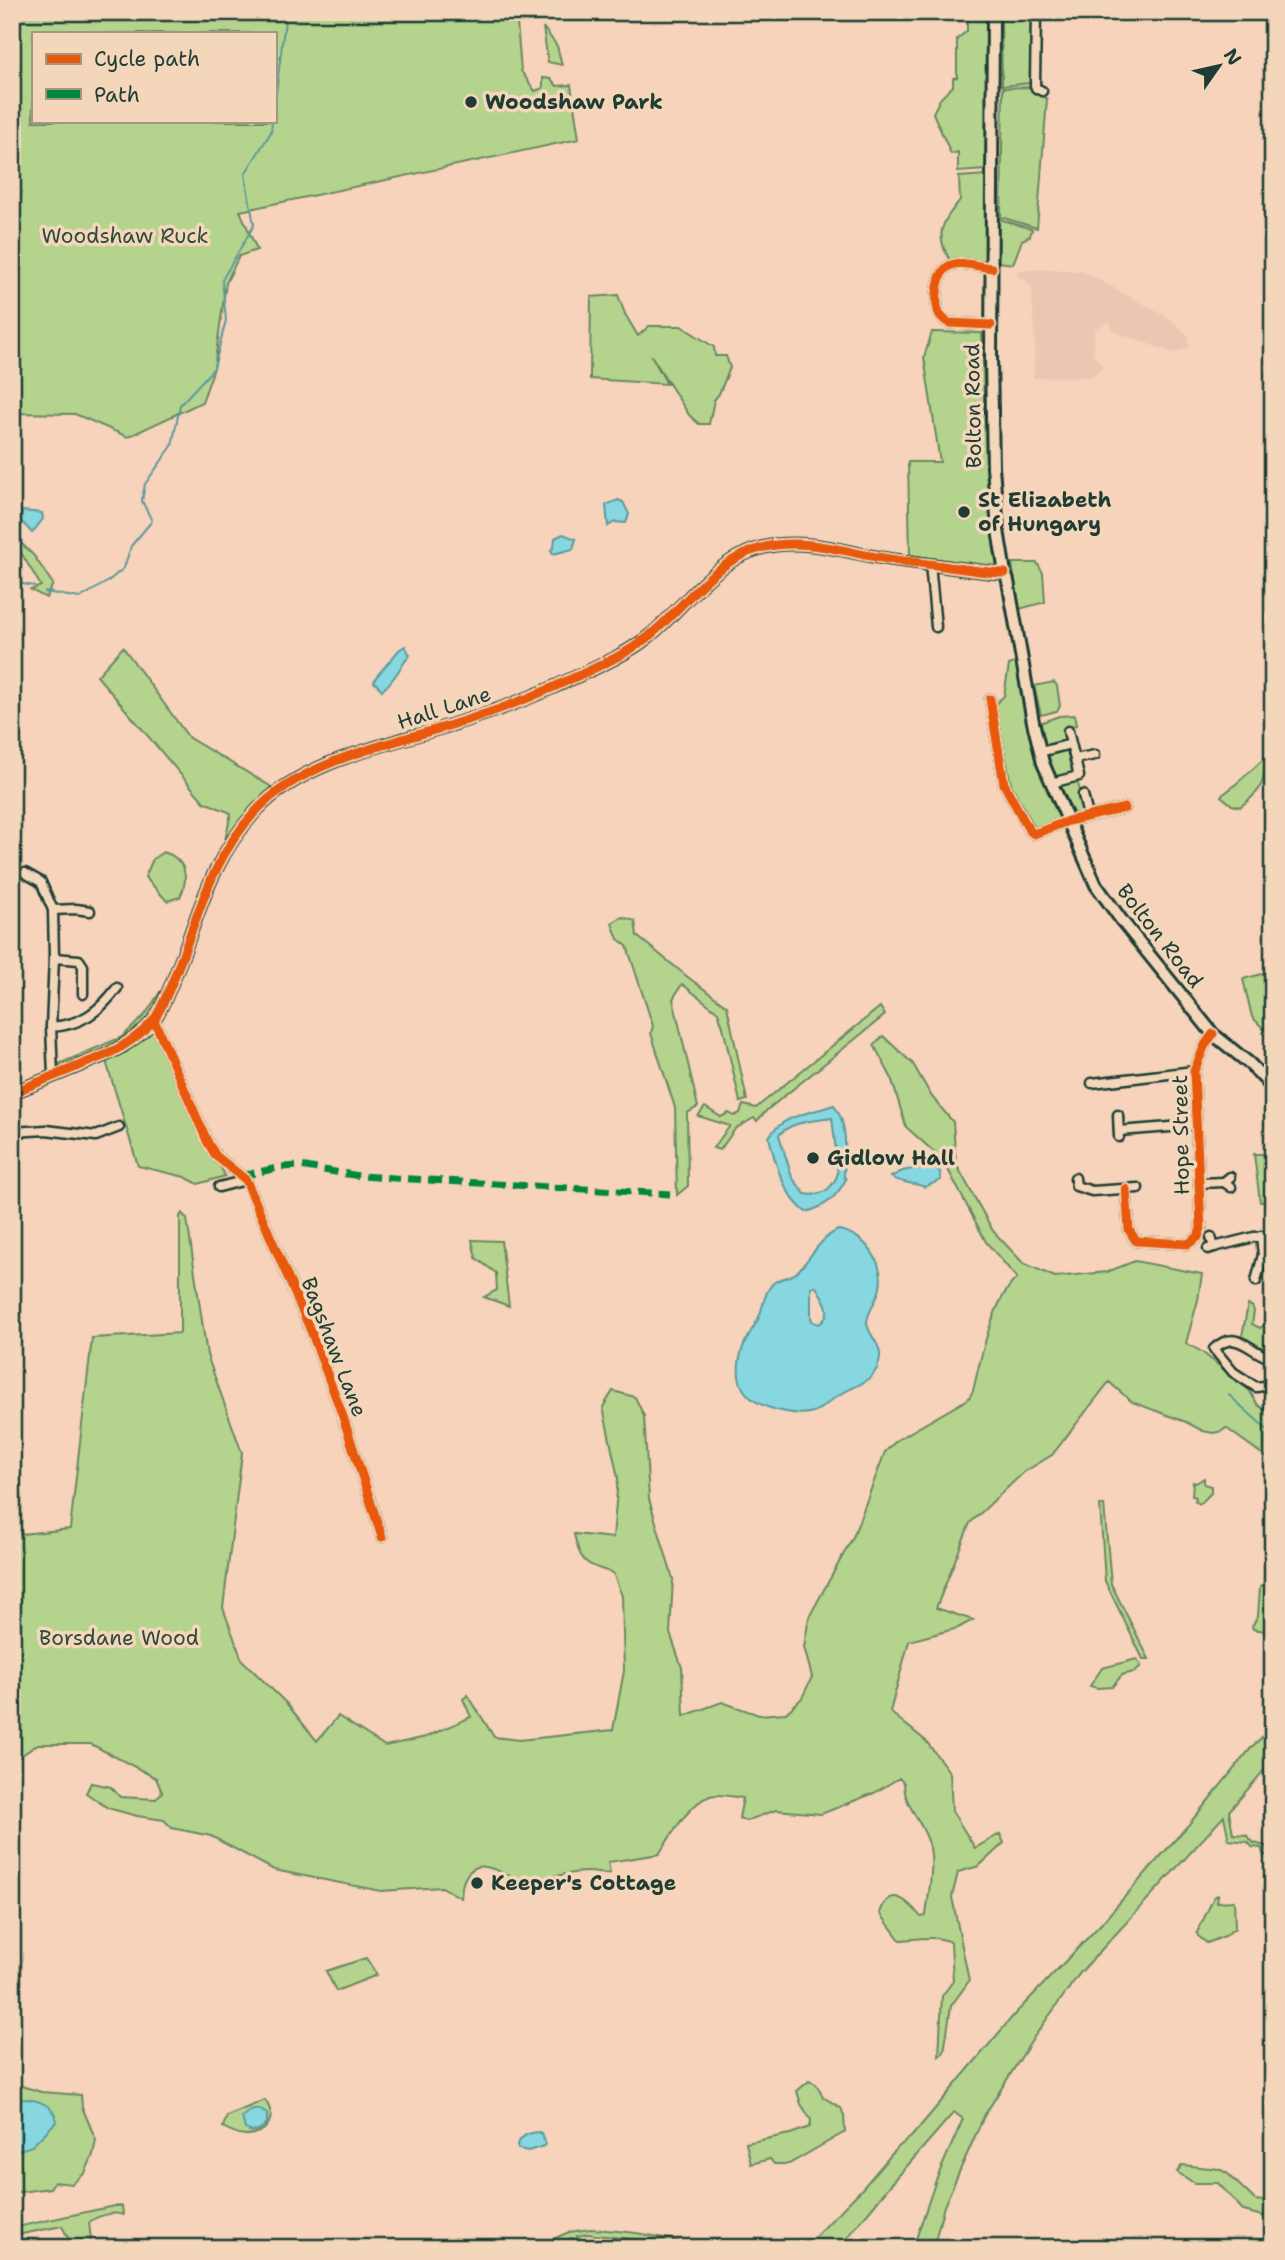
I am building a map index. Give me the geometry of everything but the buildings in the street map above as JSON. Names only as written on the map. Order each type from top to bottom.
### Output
[{"type":"main road","name":"Bolton Road","points":[[993,12],[993,467],[1005,573],[1040,752],[1096,885],[1213,1034],[1251,1064],[1273,1087]]},
{"type":"street","points":[[1036,12],[1035,88],[1042,91]]},
{"type":"street","points":[[1269,12],[1273,17]]},
{"type":"street","points":[[991,326],[949,323],[942,319],[937,308],[939,276],[946,268],[956,264],[992,268]]},
{"type":"street","name":"Hall Lane","points":[[12,1093],[123,1046],[154,1020],[177,969],[214,870],[258,808],[291,783],[338,760],[470,719],[549,689],[605,663],[648,638],[729,563],[762,547],[795,544],[818,546],[1005,573]]},
{"type":"street","points":[[930,564],[936,626]]},
{"type":"street","points":[[990,699],[1004,785],[1034,834],[1068,821],[1125,808]]},
{"type":"street","points":[[1051,783],[1079,776],[1068,730]]},
{"type":"street","points":[[1040,752],[1071,744]]},
{"type":"street","points":[[1075,759],[1095,755]]},
{"type":"street","points":[[1083,795],[1088,816]]},
{"type":"street","points":[[25,873],[41,882],[53,910],[53,1075]]},
{"type":"street","points":[[53,910],[90,911]]},
{"type":"street","points":[[54,958],[79,960],[83,966],[83,994]]},
{"type":"street","points":[[51,1027],[67,1026],[86,1019],[104,1005],[117,988]]},
{"type":"street","points":[[154,1020],[208,1143],[216,1156],[244,1178]]},
{"type":"street","name":"Hope Street","points":[[1126,1189],[1129,1230],[1136,1241],[1188,1244],[1196,1239],[1201,1228],[1194,1072],[1205,1045],[1213,1034]]},
{"type":"street","points":[[1092,1083],[1194,1072]]},
{"type":"street","points":[[1118,1115],[1119,1134],[1196,1125]]},
{"type":"street","points":[[12,1132],[46,1130],[96,1136],[110,1135],[119,1127]]},
{"type":"street","points":[[219,1187],[244,1178]]},
{"type":"street","name":"Bagshaw Lane","points":[[244,1178],[311,1331],[342,1414],[382,1537]]},
{"type":"street","points":[[1199,1184],[1229,1182]]},
{"type":"street","points":[[1073,1184],[1092,1191],[1138,1188]]},
{"type":"street","points":[[1256,1282],[1262,1261],[1261,1236]]},
{"type":"street","points":[[1211,1237],[1211,1248],[1261,1236],[1273,1236]]},
{"type":"street","points":[[1273,1359],[1237,1340],[1224,1341],[1214,1349],[1233,1372],[1255,1387],[1273,1385]]},
{"type":"shaded area","points":[[1017,271],[1082,271],[1127,295],[1170,319],[1188,335],[1189,347],[1173,353],[1113,331],[1109,321],[1095,329],[1093,355],[1102,364],[1101,370],[1091,377],[1033,378],[1035,347],[1032,288],[1025,278],[1018,278]]},
{"type":"green space","name":"Woodshaw Ruck","points":[[12,12],[571,12],[571,16],[517,23],[521,71],[535,91],[543,88],[543,78],[551,79],[557,86],[571,85],[579,139],[240,211],[257,250],[239,256],[226,283],[214,368],[202,402],[128,437],[75,414],[12,413]]},
{"type":"green space","points":[[967,12],[988,12],[986,170],[958,172],[958,152],[951,154],[933,113],[940,99],[953,86],[953,78],[957,77],[957,39],[967,31]]},
{"type":"green space","points":[[1001,12],[1033,12],[1031,83],[1002,86]]},
{"type":"green space","points":[[543,27],[557,46],[562,65],[548,62]]},
{"type":"green space","points":[[1029,87],[1047,99],[1037,228],[1001,217],[1003,88]]},
{"type":"green space","points":[[986,175],[985,262],[949,259],[941,234],[945,221],[960,200],[959,177]]},
{"type":"green space","points":[[999,219],[1032,229],[1030,236],[1022,240],[1013,264],[998,262]]},
{"type":"green space","points":[[618,295],[638,336],[649,326],[681,326],[714,347],[715,356],[726,356],[730,368],[714,400],[709,424],[699,424],[689,415],[651,355],[667,384],[590,379],[591,297]]},
{"type":"green space","points":[[932,332],[982,333],[986,463],[1001,568],[910,555],[908,462],[940,462],[924,357]]},
{"type":"green space","points":[[18,540],[34,556],[53,584],[46,598],[31,590],[41,586],[14,541]]},
{"type":"green space","points":[[1012,563],[1037,563],[1043,573],[1045,602],[1019,609]]},
{"type":"green space","points":[[123,647],[189,738],[270,786],[273,791],[248,812],[227,843],[225,841],[231,813],[204,802],[97,676]]},
{"type":"green space","points":[[1017,662],[1063,817],[1042,829],[1035,828],[1011,784],[995,704],[1004,696],[1009,665]]},
{"type":"green space","points":[[1054,682],[1060,706],[1057,711],[1041,715],[1034,686]]},
{"type":"green space","points":[[1074,715],[1076,725],[1064,729],[1066,742],[1046,747],[1040,723],[1059,716]]},
{"type":"green space","points":[[1067,748],[1074,775],[1056,781],[1048,753]]},
{"type":"green space","points":[[1273,751],[1273,760],[1265,765],[1261,785],[1251,798],[1240,807],[1232,805],[1221,796],[1235,785]]},
{"type":"green space","points":[[1077,781],[1086,811],[1074,815],[1060,785]]},
{"type":"green space","points":[[163,852],[181,864],[185,876],[180,897],[167,901],[145,877],[153,859]]},
{"type":"green space","points":[[622,917],[635,921],[637,936],[727,1006],[747,1100],[740,1102],[718,1012],[682,984],[673,999],[698,1107],[687,1113],[688,1186],[677,1195],[675,1108],[651,1033],[653,1026],[627,946],[618,939],[612,923]]},
{"type":"green space","points":[[1273,971],[1273,1038],[1252,1017],[1243,979]]},
{"type":"green space","points":[[160,992],[164,994],[150,1018],[124,1042],[66,1068],[59,1064],[122,1037],[145,1015]]},
{"type":"green space","points":[[880,1007],[885,1015],[757,1121],[754,1118],[735,1129],[720,1150],[713,1148],[730,1126],[698,1116],[705,1107],[721,1117],[729,1113],[734,1116],[740,1113],[743,1105],[756,1108]]},
{"type":"green space","points":[[154,1027],[225,1176],[198,1184],[185,1177],[138,1166],[106,1061],[127,1052]]},
{"type":"green space","name":"Borsdane Wood","points":[[883,1036],[913,1064],[932,1097],[953,1122],[956,1164],[993,1231],[1023,1263],[1055,1277],[1107,1272],[1135,1261],[1202,1274],[1186,1343],[1202,1352],[1249,1390],[1258,1405],[1273,1416],[1273,1462],[1226,1428],[1213,1433],[1203,1431],[1132,1402],[1109,1382],[1052,1455],[1024,1472],[970,1523],[936,1608],[973,1620],[958,1628],[909,1641],[890,1712],[926,1741],[950,1773],[952,1811],[975,1848],[1000,1834],[1004,1843],[979,1866],[958,1872],[952,1897],[969,1981],[951,2006],[944,2052],[939,2056],[942,1996],[953,1981],[951,1942],[932,1938],[900,1940],[880,1913],[884,1904],[894,1897],[905,1901],[921,1917],[926,1916],[931,1852],[926,1836],[910,1807],[904,1783],[899,1778],[874,1793],[821,1814],[776,1810],[746,1821],[739,1818],[743,1798],[710,1796],[695,1805],[659,1854],[608,1862],[610,1873],[607,1874],[581,1872],[532,1880],[516,1878],[490,1868],[475,1868],[468,1873],[463,1883],[461,1898],[442,1887],[381,1891],[274,1870],[211,1836],[172,1828],[164,1820],[108,1808],[86,1793],[91,1783],[111,1787],[120,1797],[156,1799],[162,1792],[156,1778],[91,1744],[38,1744],[12,1762],[12,1535],[70,1529],[92,1338],[180,1333],[182,1213],[187,1219],[207,1355],[242,1453],[223,1608],[242,1660],[287,1704],[317,1741],[338,1716],[385,1746],[426,1737],[471,1717],[463,1699],[468,1695],[494,1737],[519,1740],[613,1730],[624,1671],[622,1596],[613,1573],[585,1561],[574,1534],[613,1538],[618,1478],[603,1407],[613,1391],[635,1397],[644,1416],[649,1499],[673,1579],[670,1633],[682,1668],[684,1716],[722,1702],[759,1715],[786,1713],[802,1698],[812,1677],[804,1647],[809,1617],[853,1537],[885,1452],[897,1440],[968,1399],[973,1391],[994,1315],[1008,1288],[1017,1278],[986,1242],[943,1160],[906,1127],[891,1077],[874,1045]]},
{"type":"green space","points":[[1254,1154],[1273,1154],[1273,1202],[1260,1202]]},
{"type":"green space","points":[[472,1240],[501,1241],[509,1306],[484,1297],[497,1290],[496,1273],[476,1258]]},
{"type":"green space","points":[[1248,1305],[1252,1306],[1254,1311],[1252,1324],[1260,1328],[1273,1313],[1273,1354],[1242,1336]]},
{"type":"green space","points":[[1273,1474],[1269,1579],[1265,1585],[1273,1591],[1273,1629],[1265,1631],[1253,1629],[1252,1626],[1258,1616],[1260,1587],[1264,1584]]},
{"type":"green space","points":[[1204,1478],[1204,1484],[1211,1486],[1211,1493],[1200,1504],[1195,1501],[1196,1497],[1192,1496],[1193,1482]]},
{"type":"green space","points":[[1100,1505],[1104,1505],[1111,1584],[1149,1659],[1143,1659],[1105,1581]]},
{"type":"green space","points":[[1137,1659],[1141,1666],[1134,1672],[1122,1675],[1112,1687],[1090,1686],[1102,1668]]},
{"type":"green space","points":[[1273,1726],[1273,1760],[1229,1811],[1233,1834],[1246,1835],[1254,1843],[1266,1846],[1270,1853],[1264,1856],[1261,1848],[1252,1847],[1248,1842],[1229,1840],[1224,1816],[1080,1973],[1034,2037],[984,2116],[944,2206],[933,2248],[913,2248],[936,2180],[963,2119],[954,2112],[839,2248],[804,2248],[861,2190],[897,2148],[912,2136],[1014,2015],[1099,1926],[1190,1823],[1251,1748]]},
{"type":"green space","points":[[1218,1895],[1217,1902],[1234,1901],[1235,1928],[1225,1936],[1207,1943],[1197,1933],[1214,1897]]},
{"type":"green space","points":[[366,1958],[377,1975],[336,1991],[326,1971]]},
{"type":"green space","points":[[809,2081],[816,2084],[823,2097],[841,2108],[845,2132],[789,2164],[774,2164],[770,2159],[751,2164],[746,2143],[810,2127],[811,2120],[797,2091]]},
{"type":"green space","points":[[12,2083],[41,2092],[81,2095],[82,2107],[96,2140],[85,2173],[72,2184],[54,2182],[50,2188],[12,2193]]},
{"type":"green space","points":[[265,2100],[270,2119],[264,2129],[245,2135],[223,2127],[227,2116]]},
{"type":"green space","points":[[1182,2165],[1219,2169],[1227,2173],[1255,2200],[1273,2202],[1273,2219],[1244,2211],[1218,2183],[1194,2183],[1177,2172]]},
{"type":"green space","points":[[122,2206],[123,2215],[110,2214],[92,2220],[89,2223],[91,2240],[85,2248],[73,2248],[62,2226],[12,2236],[12,2228]]},
{"type":"green space","points":[[591,2229],[647,2235],[702,2248],[587,2234],[577,2236],[590,2248],[583,2248],[572,2238],[545,2248],[508,2248],[540,2245],[569,2232]]},
{"type":"water","points":[[618,500],[623,502],[629,514],[626,523],[615,522],[608,526],[606,505]]},
{"type":"water","points":[[22,511],[42,513],[43,519],[32,533],[21,521]]},
{"type":"water","points":[[563,534],[576,539],[573,549],[553,554],[551,550],[555,538]]},
{"type":"water","points":[[405,646],[410,655],[382,690],[374,682],[376,677]]},
{"type":"water","points":[[834,1105],[842,1121],[845,1139],[846,1179],[830,1200],[806,1212],[786,1188],[769,1137],[782,1123],[798,1115]],"holes":[[[832,1118],[837,1176],[832,1185],[824,1191],[805,1194],[792,1177],[779,1135],[803,1122]]]},
{"type":"water","points":[[934,1165],[940,1172],[941,1180],[925,1187],[891,1177],[902,1171]]},
{"type":"water","points":[[838,1230],[856,1237],[871,1250],[876,1259],[881,1278],[880,1288],[867,1323],[880,1352],[878,1365],[871,1377],[813,1412],[803,1414],[774,1409],[754,1400],[741,1385],[739,1364],[744,1345],[759,1317],[770,1287],[776,1281],[797,1272],[831,1234]],"holes":[[[811,1287],[816,1287],[827,1311],[824,1320],[819,1324],[811,1318]]]},
{"type":"water","points":[[29,2099],[47,2106],[57,2121],[32,2146],[14,2152],[12,2100]]},
{"type":"water","points":[[259,2109],[267,2114],[267,2123],[257,2130],[245,2129],[242,2117]]},
{"type":"water","points":[[539,2132],[544,2146],[528,2151],[518,2149],[517,2144],[524,2137]]},
{"type":"waterway","points":[[276,94],[286,12]]},
{"type":"waterway","points":[[45,592],[80,598],[107,582],[124,568],[131,546],[152,521],[142,501],[145,484],[172,446],[180,405],[214,368],[226,320],[222,280],[254,225],[245,174],[271,132],[272,122]]},
{"type":"waterway","points":[[1269,153],[1273,150]]},
{"type":"waterway","points":[[12,582],[34,586]]},
{"type":"waterway","points":[[1229,1395],[1273,1435]]},
{"type":"marked path","points":[[241,1176],[300,1166],[359,1176],[670,1194]]},
{"type":"cycle path","points":[[991,325],[949,323],[939,313],[937,300],[939,280],[949,266],[964,264],[992,268]]},
{"type":"cycle path","points":[[12,1093],[108,1054],[132,1040],[153,1021],[183,955],[204,897],[230,844],[256,811],[277,792],[301,777],[356,753],[502,708],[602,665],[648,637],[700,586],[728,563],[761,548],[802,544],[890,559],[1005,573]]},
{"type":"cycle path","points":[[990,699],[1004,784],[1029,830],[1034,834],[1068,821],[1125,808]]},
{"type":"cycle path","points":[[154,1020],[208,1143],[216,1156],[246,1180],[311,1331],[342,1414],[382,1537]]},
{"type":"cycle path","points":[[1126,1189],[1129,1230],[1136,1241],[1188,1244],[1198,1237],[1201,1228],[1194,1071],[1213,1034]]},
{"type":"place","name":"Woodshaw Park","points":[[471,102]]},
{"type":"place","name":"St Elizabeth of Hungary","points":[[964,512]]},
{"type":"place","name":"Gidlow Hall","points":[[813,1158]]},
{"type":"place","name":"Keeper's Cottage","points":[[477,1883]]}]
